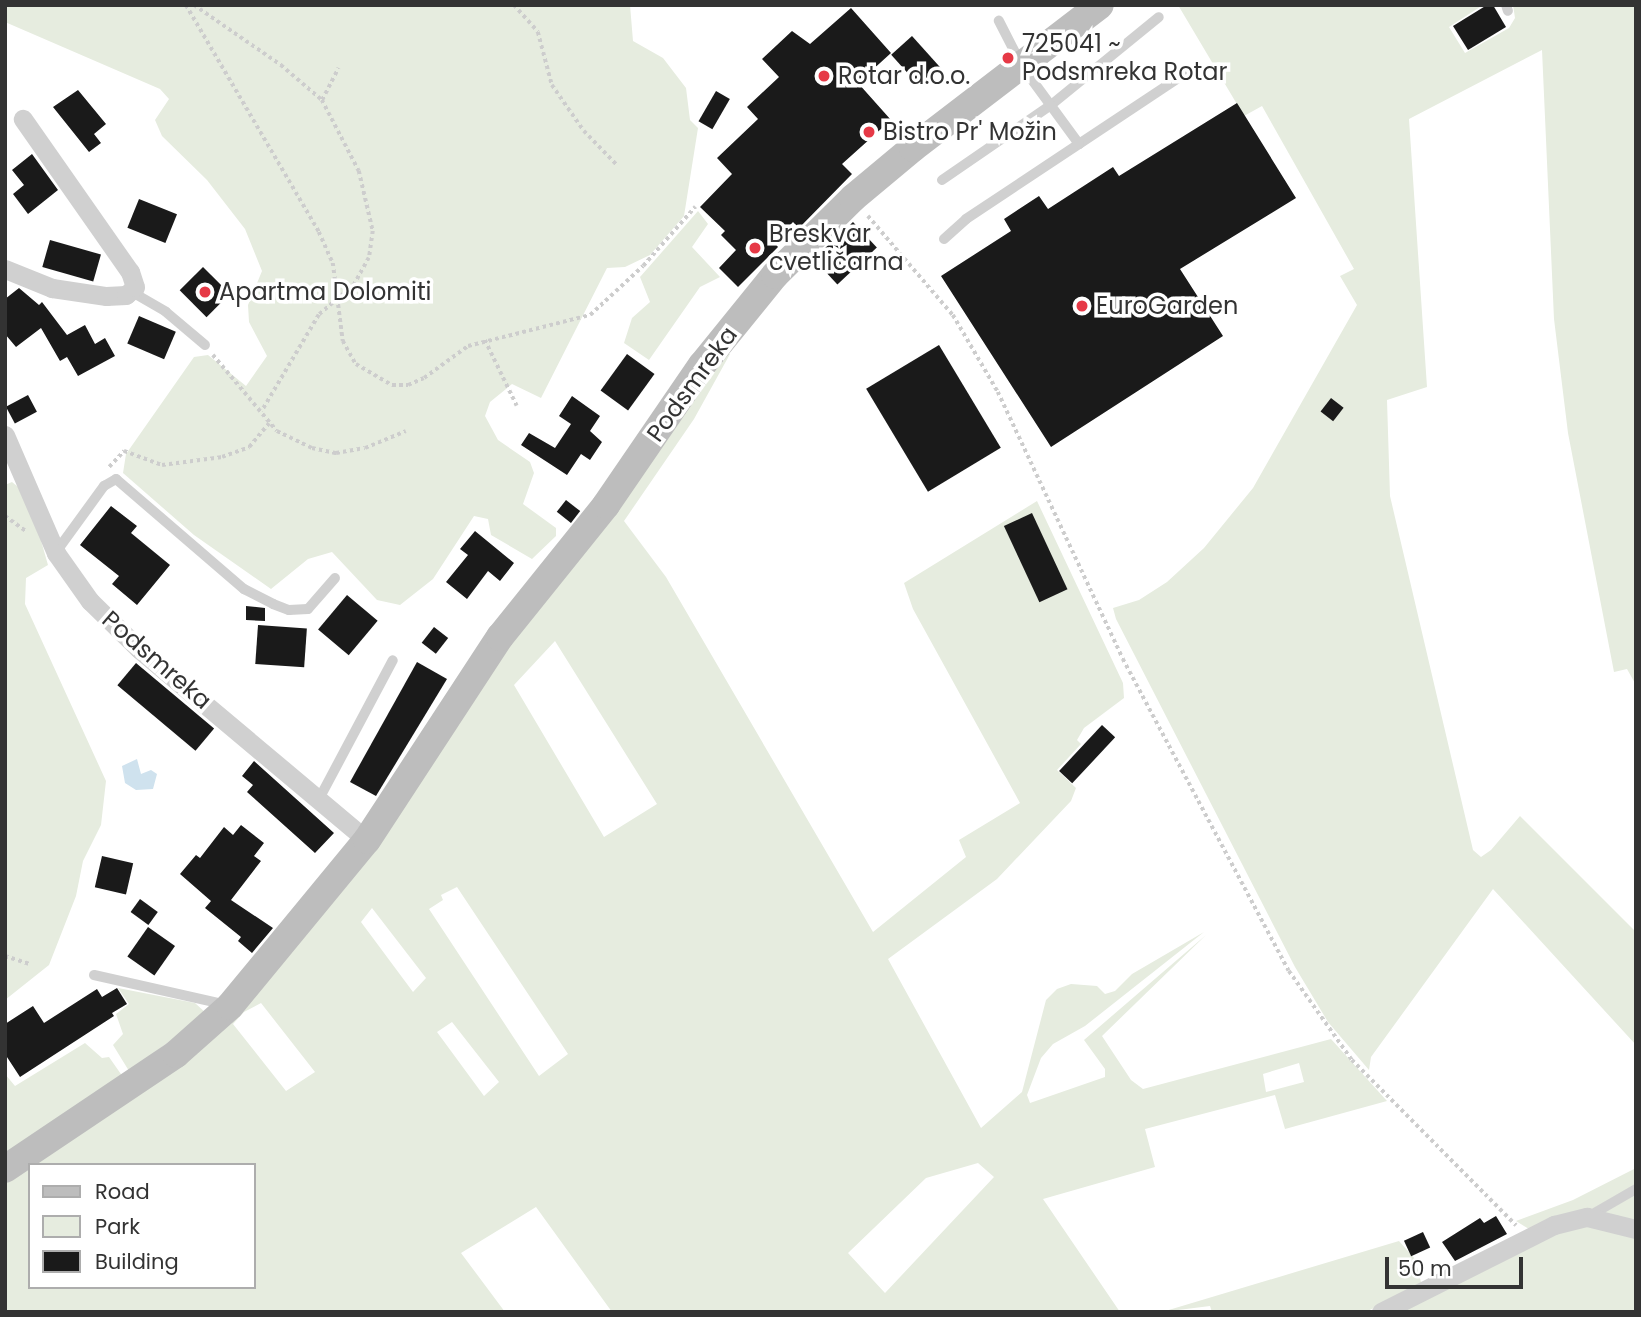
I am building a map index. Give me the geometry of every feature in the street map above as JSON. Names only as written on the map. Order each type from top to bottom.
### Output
[{"type":"street","name":"Podsmreka","points":[[5,1170],[176,1054],[230,1006],[367,840],[462,690],[606,505],[723,337],[775,275],[853,198],[1092,10]]},
{"type":"street","points":[[5,269],[52,288],[106,296],[132,292],[135,280],[23,119]]},
{"type":"street","name":"Podsmreka","points":[[5,435],[56,553],[90,601],[139,649],[367,840]]},
{"type":"street","points":[[1381,1312],[1528,1237],[1587,1217],[1636,1229]]},
{"type":"lane","points":[[942,180],[1051,105],[1159,17]]},
{"type":"lane","points":[[999,21],[1022,66],[1079,145]]},
{"type":"lane","points":[[944,239],[966,219],[1183,75]]},
{"type":"lane","points":[[132,292],[166,312],[205,345]]},
{"type":"lane","points":[[56,553],[104,486],[116,480],[223,572],[273,604],[289,610],[308,609],[335,578]]},
{"type":"lane","points":[[319,799],[393,660]]},
{"type":"lane","points":[[94,975],[192,994],[230,1006]]},
{"type":"lane","points":[[1587,1217],[1636,1189]]},
{"type":"path","points":[[186,5],[319,232],[333,263],[335,298],[343,341],[356,364],[392,385],[408,385],[424,378],[468,346],[590,315],[643,266],[695,207]]},
{"type":"path","points":[[194,5],[281,65],[322,100],[359,171],[373,231],[364,267],[354,285],[335,298],[319,315],[262,411]]},
{"type":"path","points":[[514,5],[538,32],[552,85],[584,131],[617,165]]},
{"type":"path","points":[[322,100],[338,68]]},
{"type":"path","points":[[853,198],[953,314],[998,392],[1123,659],[1289,971],[1352,1060],[1528,1237]]},
{"type":"path","points":[[485,340],[517,406]]},
{"type":"path","points":[[205,345],[262,411],[269,423],[298,442],[336,453],[365,448],[406,431]]},
{"type":"path","points":[[104,486],[108,468],[124,451],[162,465],[201,462],[249,447],[269,423]]},
{"type":"path","points":[[5,516],[17,524]]},
{"type":"path","points":[[5,956],[30,964]]},
{"type":"green space","points":[[5,5],[630,5],[633,41],[663,58],[686,88],[690,120],[698,128],[684,216],[650,255],[625,267],[607,268],[541,398],[512,384],[490,402],[485,416],[498,440],[530,462],[534,473],[523,504],[556,528],[556,536],[532,559],[491,535],[488,519],[474,516],[433,579],[400,605],[377,600],[332,552],[308,559],[271,589],[194,535],[123,473],[126,454],[194,357],[208,355],[246,386],[267,356],[249,322],[248,305],[262,271],[245,229],[207,180],[162,136],[155,120],[169,99],[160,89],[5,22]]},
{"type":"green space","points":[[1178,5],[1483,5],[1449,27],[1465,53],[1509,28],[1515,18],[1513,5],[1636,5],[1636,685],[1627,669],[1614,672],[1568,433],[1554,319],[1542,50],[1409,119],[1427,387],[1387,400],[1390,496],[1473,850],[1481,857],[1491,850],[1520,816],[1636,932],[1636,1045],[1493,889],[1371,1057],[1369,1070],[1328,1022],[1295,967],[1116,619],[1113,608],[1139,600],[1167,582],[1204,548],[1253,488],[1357,305],[1340,276],[1354,269],[1262,106],[1244,116]]},
{"type":"green space","points":[[698,211],[708,224],[692,247],[720,277],[700,287],[649,360],[624,343],[632,318],[650,302],[640,277]]},
{"type":"green space","points":[[726,353],[730,354],[694,419],[624,521],[666,577],[873,932],[966,857],[959,840],[1020,803],[913,609],[904,583],[1037,501],[1123,683],[1124,698],[1084,728],[1077,740],[1081,744],[1057,770],[1076,788],[1071,801],[997,879],[888,959],[981,1128],[1022,1092],[1046,1000],[1057,989],[1071,984],[1097,986],[1105,994],[1115,991],[1132,974],[1204,932],[1085,1026],[1053,1044],[1041,1058],[1027,1095],[1030,1103],[1105,1077],[1105,1069],[1084,1040],[1206,935],[1102,1036],[1131,1080],[1143,1089],[1331,1039],[1387,1101],[1285,1129],[1275,1095],[1145,1129],[1155,1167],[1043,1199],[1120,1312],[612,1312],[536,1207],[461,1253],[505,1312],[5,1312],[5,1181],[28,1166],[28,1289],[256,1289],[256,1163],[32,1163],[150,1086],[450,724]],"holes":[[[555,641],[657,804],[604,837],[514,685]],[[457,887],[568,1054],[539,1076],[429,909],[443,900],[441,895]],[[372,908],[426,978],[413,992],[361,922]],[[261,1003],[315,1072],[286,1091],[233,1024],[244,1012]],[[452,1022],[499,1082],[484,1096],[437,1032]],[[1299,1063],[1304,1082],[1266,1092],[1263,1074]],[[978,1163],[994,1177],[885,1293],[848,1253],[926,1178]]]},
{"type":"green space","points":[[12,482],[28,495],[48,565],[26,578],[25,604],[106,781],[101,825],[83,861],[76,896],[49,965],[5,1000],[5,485]]},
{"type":"green space","points":[[118,988],[195,1003],[207,1014],[129,1071],[113,1045],[123,1034],[116,1014],[129,1004]]},
{"type":"green space","points":[[85,1043],[102,1058],[109,1057],[123,1077],[5,1155],[5,1074],[15,1086]]},
{"type":"green space","points":[[1636,1168],[1636,1184],[1586,1213],[1529,1229],[1516,1221],[1573,1200]]},
{"type":"green space","points":[[1636,1194],[1636,1223],[1603,1213]]},
{"type":"green space","points":[[1587,1222],[1636,1235],[1636,1312],[1390,1312],[1536,1238]]},
{"type":"green space","points":[[1399,1241],[1415,1259],[1421,1282],[1418,1289],[1365,1312],[1212,1312],[1210,1306],[1162,1312]]},
{"type":"water","points":[[137,759],[141,774],[151,770],[157,774],[153,789],[136,790],[125,783],[122,766]]},
{"type":"building","points":[[1487,5],[1493,5],[1506,27],[1468,50],[1453,26]]},
{"type":"building","points":[[851,8],[891,53],[858,83],[891,120],[842,164],[852,174],[799,228],[793,222],[774,242],[778,247],[738,287],[719,268],[736,250],[721,235],[725,231],[700,207],[732,174],[717,158],[758,119],[747,107],[779,77],[762,59],[792,31],[810,44]]},
{"type":"building","points":[[912,36],[941,68],[920,87],[891,55]]},
{"type":"building","points":[[78,90],[106,124],[94,134],[101,143],[89,152],[53,107]]},
{"type":"building","points":[[716,91],[730,99],[712,129],[698,121]]},
{"type":"building","name":"EuroGarden","points":[[1237,103],[1296,198],[1180,269],[1223,336],[1051,447],[941,276],[1011,231],[1004,219],[1039,196],[1048,209],[1113,167],[1119,176]]},
{"type":"building","points":[[32,154],[58,190],[28,214],[13,194],[24,185],[12,170]]},
{"type":"building","points":[[139,199],[177,214],[165,243],[127,228]]},
{"type":"building","points":[[853,222],[877,248],[837,284],[814,259]]},
{"type":"building","points":[[50,240],[101,255],[93,282],[42,267]]},
{"type":"building","name":"Apartma Dolomiti","points":[[203,267],[230,294],[207,317],[180,290]]},
{"type":"building","points":[[19,288],[39,305],[42,302],[67,335],[85,325],[95,344],[105,338],[115,356],[78,376],[67,357],[60,361],[41,328],[16,347],[5,334],[5,299]]},
{"type":"building","points":[[139,316],[176,332],[164,359],[127,344]]},
{"type":"building","points":[[939,345],[1001,448],[928,492],[866,389]]},
{"type":"building","points":[[627,354],[655,374],[628,410],[601,390]]},
{"type":"building","points":[[28,395],[37,412],[15,424],[6,407]]},
{"type":"building","points":[[572,396],[600,416],[590,431],[602,442],[590,460],[581,454],[567,475],[521,445],[529,433],[555,448],[571,424],[559,416]]},
{"type":"building","points":[[1331,398],[1344,408],[1333,421],[1321,411]]},
{"type":"building","points":[[566,500],[580,511],[571,523],[557,512]]},
{"type":"building","points":[[111,506],[137,526],[131,533],[170,565],[137,605],[112,584],[119,576],[80,545]]},
{"type":"building","points":[[1032,513],[1067,589],[1039,602],[1004,526]]},
{"type":"building","points":[[475,531],[514,563],[500,581],[488,571],[467,599],[446,582],[468,555],[460,549]]},
{"type":"building","points":[[347,595],[378,621],[349,655],[318,629]]},
{"type":"building","points":[[246,606],[265,608],[265,621],[246,620]]},
{"type":"building","points":[[258,625],[307,628],[304,667],[255,664]]},
{"type":"building","points":[[434,627],[448,638],[436,654],[422,643]]},
{"type":"building","points":[[417,662],[447,679],[376,796],[350,782]]},
{"type":"building","points":[[136,663],[214,729],[195,751],[117,685]]},
{"type":"building","points":[[1102,725],[1115,737],[1072,783],[1059,771]]},
{"type":"building","points":[[254,761],[334,833],[315,853],[247,792],[253,785],[242,776]]},
{"type":"building","points":[[241,825],[264,843],[254,856],[261,861],[231,900],[273,928],[252,953],[238,941],[241,937],[205,908],[211,901],[180,874],[196,855],[200,858],[224,827],[233,835]]},
{"type":"building","points":[[102,856],[133,863],[126,894],[95,887]]},
{"type":"building","points":[[140,899],[158,912],[148,925],[131,912]]},
{"type":"building","points":[[148,927],[175,946],[154,975],[127,956]]},
{"type":"building","points":[[117,988],[127,1004],[112,1013],[114,1016],[20,1077],[5,1054],[5,1024],[33,1006],[44,1023],[97,989],[102,997]]},
{"type":"building","points":[[1496,1216],[1507,1234],[1455,1261],[1442,1242],[1480,1218],[1484,1223]]},
{"type":"building","points":[[1423,1232],[1430,1247],[1411,1256],[1404,1241]]},
{"type":"place","name":"725041 ~ Podsmreka Rotar","points":[[1008,58]]},
{"type":"place","name":"Rotar d.o.o.","points":[[824,76]]},
{"type":"place","name":"Bistro Pr' Možin","points":[[869,132]]},
{"type":"place","name":"Breskvar cvetličarna","points":[[755,248]]},
{"type":"place","name":"Apartma Dolomiti","points":[[205,292]]},
{"type":"place","name":"EuroGarden","points":[[1082,306]]}]
